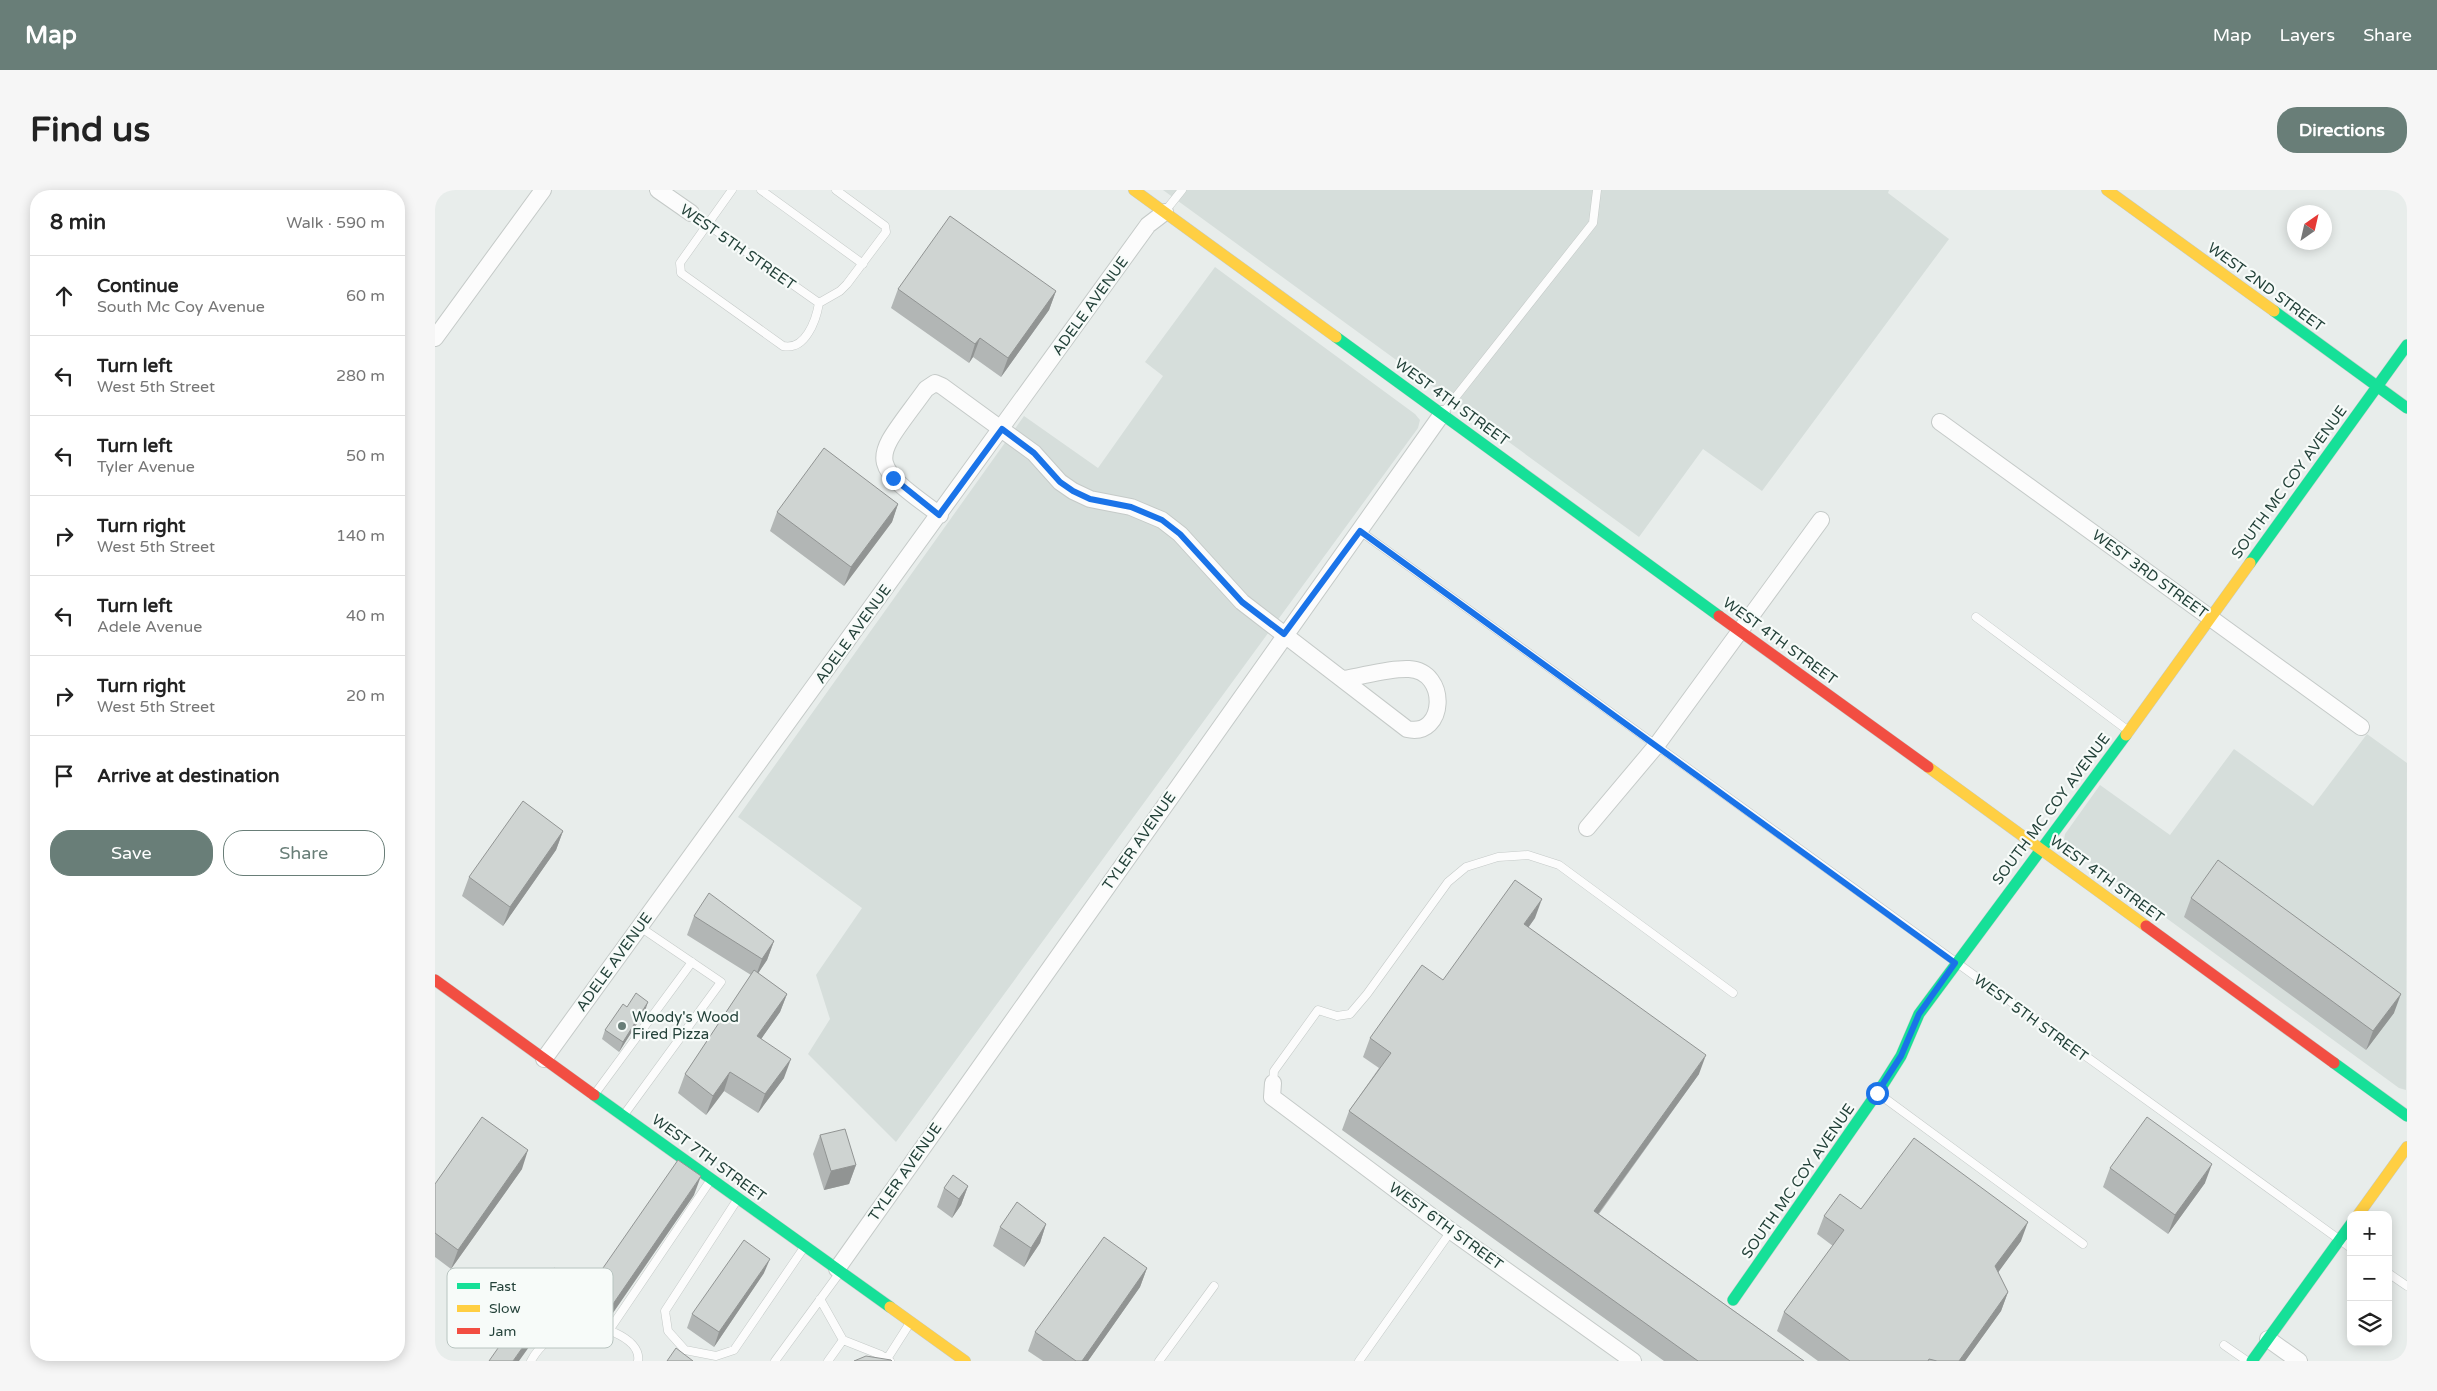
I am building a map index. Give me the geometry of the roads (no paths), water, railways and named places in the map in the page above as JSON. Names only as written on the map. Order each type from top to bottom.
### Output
[{"type":"street","points":[[435,338],[543,190]]},
{"type":"street","name":"WEST 5TH STREET","points":[[658,190],[691,213]]},
{"type":"street","name":"WEST 4TH STREET","points":[[1134,190],[2407,1116]]},
{"type":"street","name":"WEST 2ND STREET","points":[[2107,190],[2407,408]]},
{"type":"street","name":"ADELE AVENUE","points":[[544,1059],[1148,225],[1165,212]]},
{"type":"street","name":"SOUTH MC COY AVENUE","points":[[1733,1300],[1877,1093],[1901,1056],[1919,1014],[2129,731],[2407,345]]},
{"type":"street","points":[[939,515],[903,489],[885,469],[883,460],[886,444],[926,389],[935,383],[942,386],[1034,453],[1060,482],[1073,491],[1090,499],[1131,507],[1162,520],[1180,534],[1242,602],[1407,730],[1417,732],[1424,729],[1432,720],[1439,707],[1434,684],[1423,673],[1410,669],[1343,679]]},
{"type":"street","name":"TYLER AVENUE","points":[[839,1270],[1284,634],[1360,531],[1442,414]]},
{"type":"street","name":"WEST 3RD STREET","points":[[1940,422],[2361,727]]},
{"type":"street","points":[[1587,828],[1656,746],[1821,520]]},
{"type":"street","name":"WEST 7TH STREET","points":[[435,980],[965,1361]]},
{"type":"street","name":"WEST 6TH STREET","points":[[1273,1084],[1272,1097],[1451,1231],[1633,1361]]},
{"type":"street","points":[[2361,1211],[2407,1146]]},
{"type":"street","points":[[2252,1361],[2347,1230]]},
{"type":"street","points":[[2268,1339],[2299,1361]]},
{"type":"lane","points":[[732,190],[680,263],[681,273],[783,346],[791,348],[803,339],[817,316],[819,303],[840,292],[886,232],[885,226],[836,190]]},
{"type":"lane","points":[[761,190],[863,264]]},
{"type":"lane","points":[[1165,212],[1182,190]]},
{"type":"lane","points":[[1442,414],[1593,223],[1597,190]]},
{"type":"lane","name":"WEST 5TH STREET","points":[[691,213],[819,303]]},
{"type":"lane","name":"WEST 5TH STREET","points":[[1360,531],[2347,1246]]},
{"type":"lane","points":[[1976,617],[2129,731]]},
{"type":"lane","points":[[1273,1084],[1274,1072],[1318,1010],[1337,1016],[1350,1014],[1367,994],[1448,882],[1466,867],[1498,857],[1528,855],[1559,866],[1733,993]]},
{"type":"lane","points":[[624,1116],[721,982],[640,927]]},
{"type":"lane","points":[[594,1095],[692,962]]},
{"type":"lane","points":[[1877,1093],[2083,1244]]},
{"type":"lane","points":[[613,1325],[712,1179]]},
{"type":"lane","points":[[739,1198],[665,1311],[668,1331],[685,1350],[716,1356],[734,1350],[805,1246]]},
{"type":"lane","points":[[1359,1361],[1451,1231]]},
{"type":"lane","points":[[775,1361],[839,1270]]},
{"type":"lane","points":[[2392,1276],[2407,1286]]},
{"type":"lane","points":[[1159,1361],[1214,1286]]},
{"type":"lane","points":[[820,1299],[843,1340],[889,1360],[911,1322]]},
{"type":"lane","points":[[613,1331],[635,1347],[639,1355],[638,1361]]},
{"type":"lane","points":[[828,1361],[843,1340]]},
{"type":"lane","points":[[2224,1345],[2247,1361]]},
{"type":"lane","points":[[531,1361],[542,1348]]},
{"type":"place","name":"Woody's Wood Fired Pizza","points":[[622,1026]]}]
